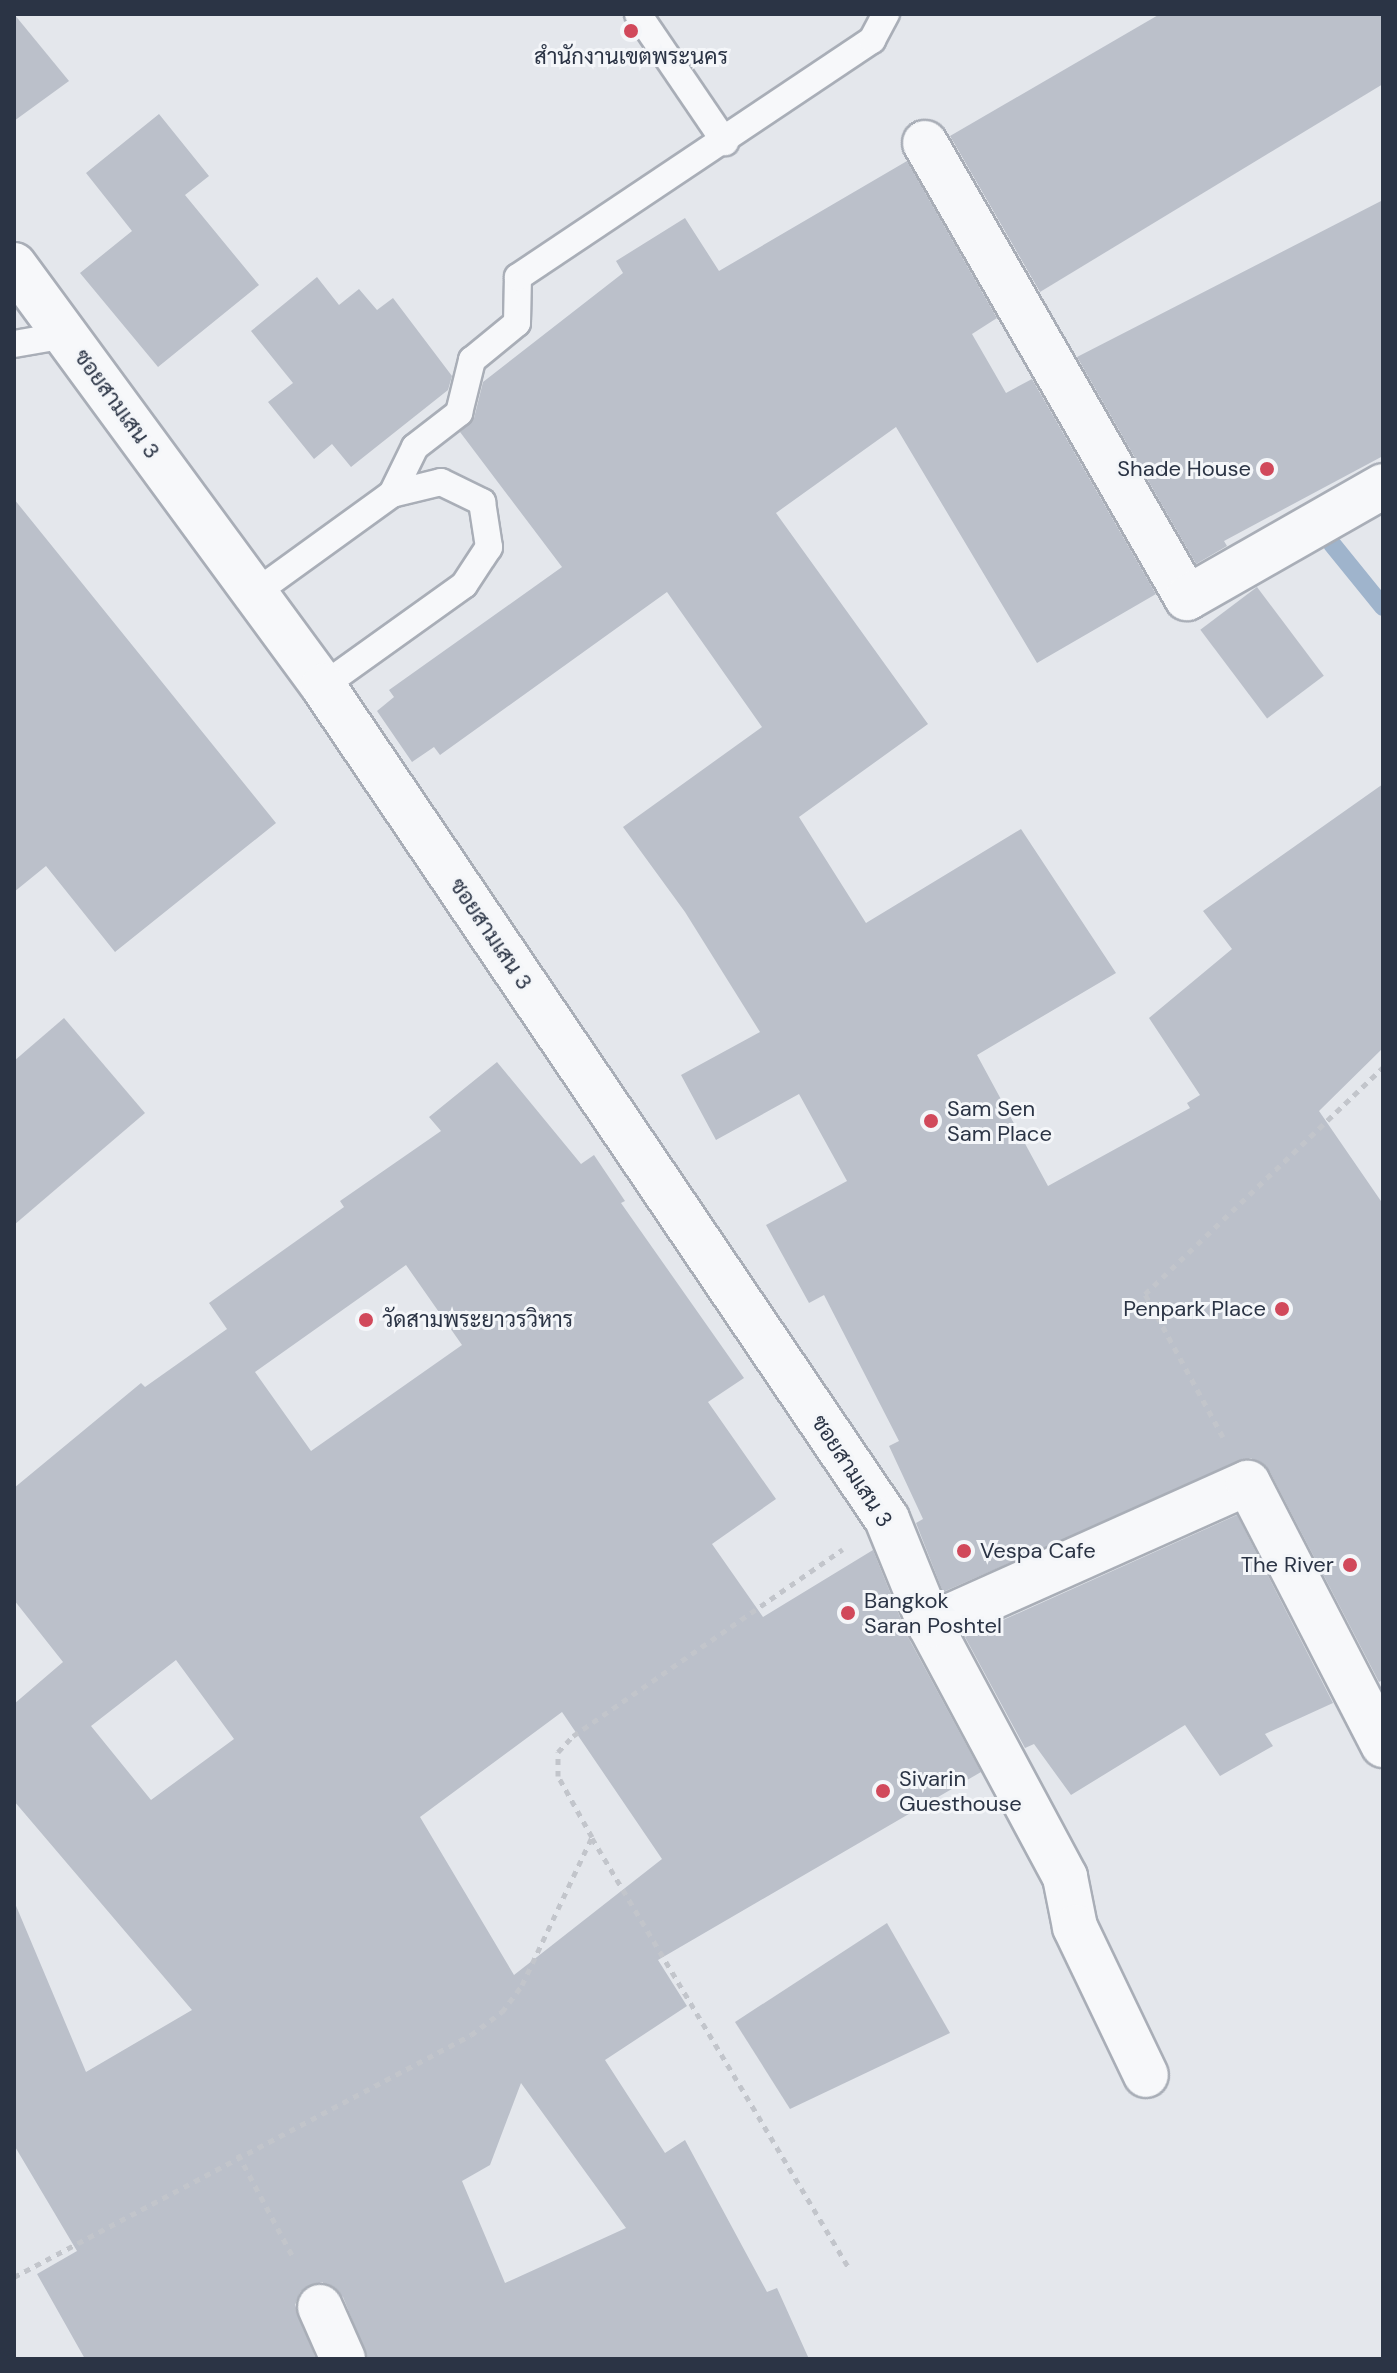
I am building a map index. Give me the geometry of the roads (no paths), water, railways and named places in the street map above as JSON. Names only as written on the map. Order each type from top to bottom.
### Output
[{"type":"street","points":[[925,143],[1187,598],[1383,486]]},
{"type":"street","name":"ซอยสามเสน 3","points":[[14,265],[323,686],[887,1519],[930,1625],[1065,1877],[1075,1927],[1146,2075]]},
{"type":"street","points":[[930,1625],[1248,1483],[1383,1745]]},
{"type":"street","points":[[320,2307],[343,2359]]},
{"type":"lane","points":[[638,14],[725,142]]},
{"type":"lane","points":[[392,494],[415,447],[459,413],[472,360],[517,323],[518,277],[725,142],[872,40],[886,14]]},
{"type":"lane","points":[[14,344],[66,335]]},
{"type":"lane","points":[[255,593],[392,494],[441,482],[482,502],[489,547],[464,585],[323,686]]},
{"type":"waterway","points":[[1332,544],[1383,607]]},
{"type":"place","name":"สำนักงานเขตพระนคร","points":[[631,31]]},
{"type":"place","name":"Shade House","points":[[1267,469]]},
{"type":"place","name":"Sam Sen Sam Place","points":[[931,1121]]},
{"type":"place","name":"Penpark Place","points":[[1282,1309]]},
{"type":"place","name":"วัดสามพระยาวรวิหาร","points":[[366,1320]]},
{"type":"place","name":"Vespa Cafe","points":[[964,1551]]},
{"type":"place","name":"The River","points":[[1350,1565]]},
{"type":"place","name":"Bangkok Saran Poshtel","points":[[848,1613]]},
{"type":"place","name":"Sivarin Guesthouse","points":[[883,1791]]}]
